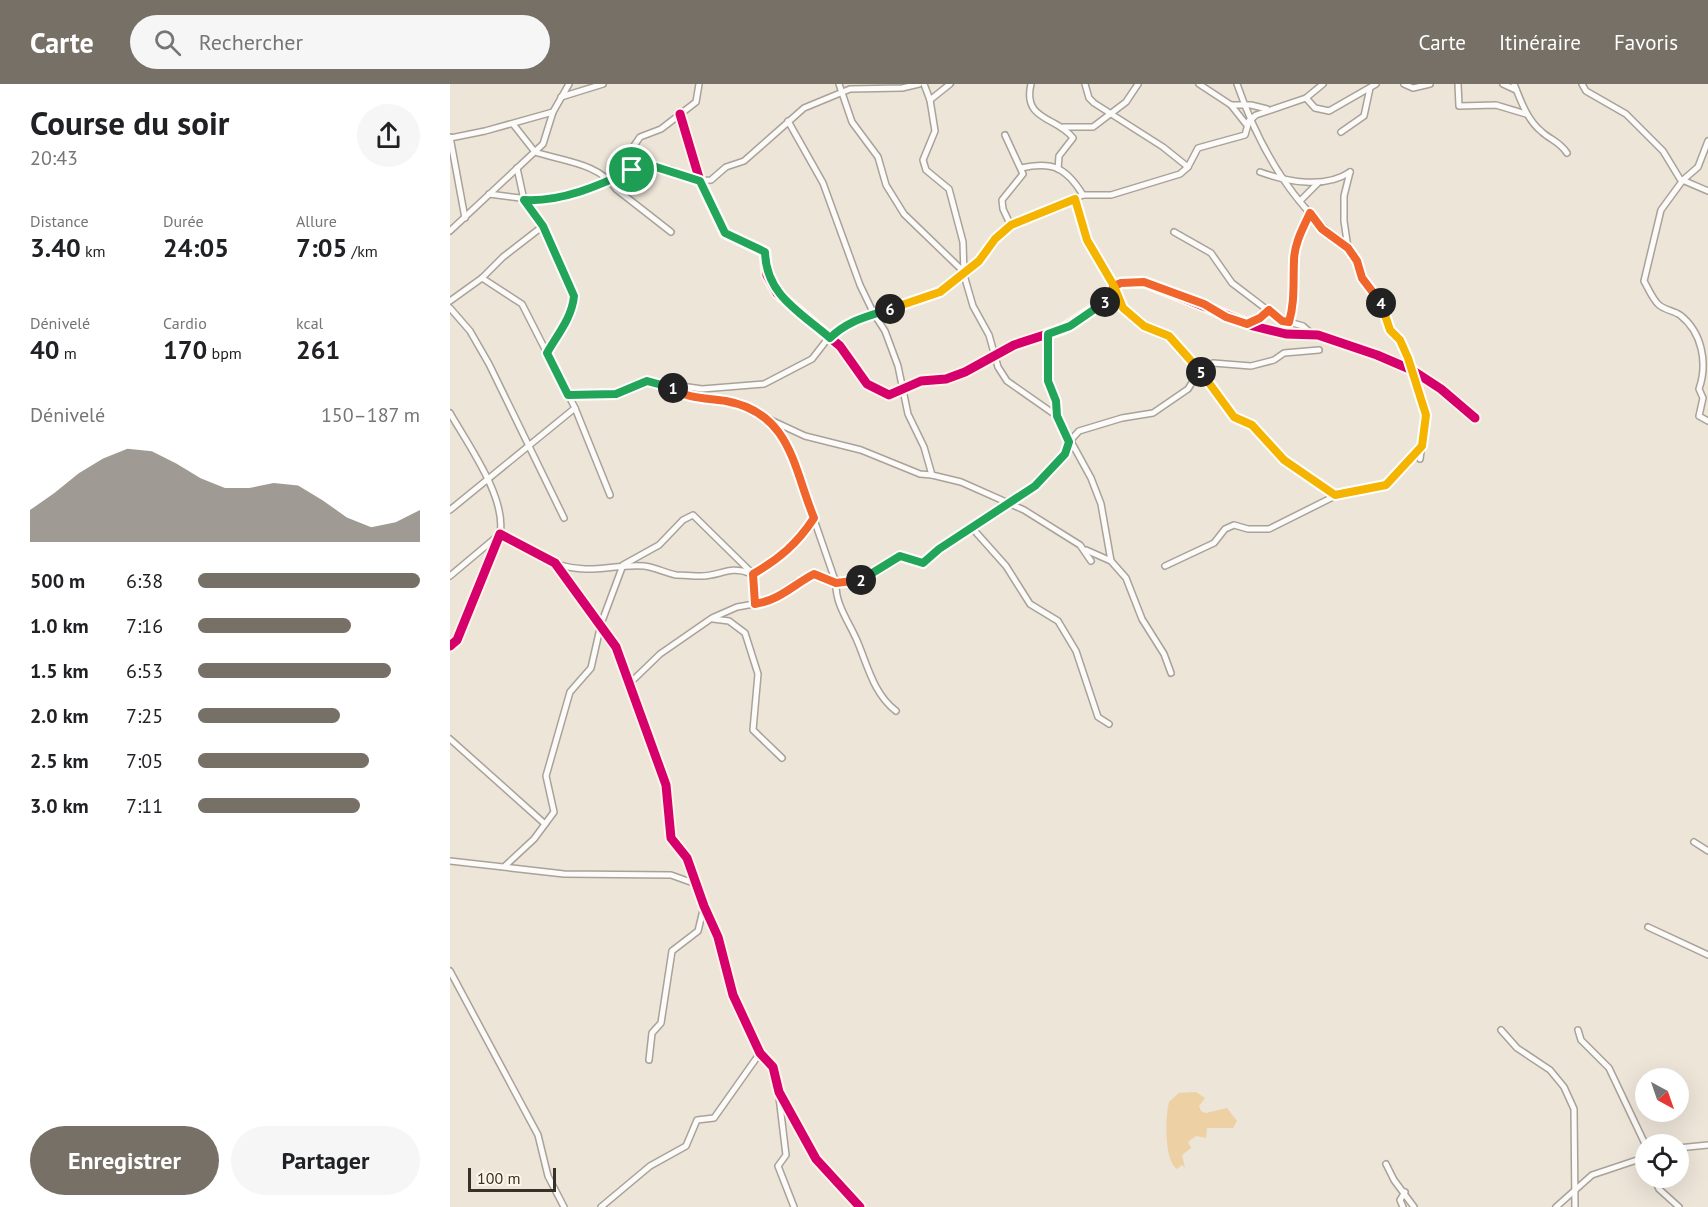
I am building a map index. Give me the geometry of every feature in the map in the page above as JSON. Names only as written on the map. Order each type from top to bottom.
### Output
[{"type":"street","points":[[450,231],[543,144],[553,111],[569,84]]},
{"type":"street","points":[[561,97],[603,84]]},
{"type":"street","points":[[632,170],[627,156],[640,137],[661,129],[696,102],[699,84]]},
{"type":"street","points":[[839,84],[852,122],[878,157],[886,185],[904,214],[963,272]]},
{"type":"street","points":[[489,194],[524,200],[544,201],[563,198],[632,170],[653,166],[700,181],[711,180],[726,167],[744,162],[804,108],[853,86],[902,88],[919,84]]},
{"type":"street","points":[[924,84],[930,100],[935,131],[923,160],[926,170],[949,189],[963,242],[963,272],[971,300],[989,336],[994,356],[1007,381],[1057,416]]},
{"type":"street","points":[[930,100],[950,84]]},
{"type":"street","points":[[1031,84],[1030,97],[1034,110],[1043,118],[1063,127],[1073,138],[1059,156],[1058,168]]},
{"type":"street","points":[[1085,84],[1089,98],[1163,147],[1188,167]]},
{"type":"street","points":[[1063,127],[1093,127],[1126,102],[1138,84]]},
{"type":"street","points":[[1199,84],[1231,105],[1246,124],[1256,115],[1269,109],[1306,98],[1321,84]]},
{"type":"street","points":[[1237,84],[1249,121],[1282,178],[1322,229],[1348,248],[1357,261],[1362,278],[1382,304],[1390,330],[1400,340],[1426,415],[1420,459]]},
{"type":"street","points":[[1404,84],[1413,88],[1430,84]]},
{"type":"street","points":[[1458,84],[1459,106],[1496,105],[1526,114]]},
{"type":"street","points":[[1503,84],[1515,87],[1526,114],[1543,134],[1554,138],[1567,153]]},
{"type":"street","points":[[1582,84],[1586,91],[1626,114],[1663,151],[1683,180],[1708,191]]},
{"type":"street","points":[[1306,98],[1315,108],[1329,111],[1373,86]]},
{"type":"street","points":[[1341,132],[1364,116],[1373,86]]},
{"type":"street","points":[[1231,105],[1269,109]]},
{"type":"street","points":[[465,218],[450,137],[513,124],[553,111]]},
{"type":"street","points":[[680,114],[700,181],[725,233],[765,252],[767,275],[777,293],[840,346],[867,384],[889,395],[921,381],[945,379],[965,372],[1014,345],[1048,334],[1085,316],[1110,297],[1114,286],[1121,283],[1144,282],[1204,304],[1226,317],[1247,324],[1286,334],[1312,334],[1366,351],[1412,370],[1441,389],[1475,418]]},
{"type":"street","points":[[788,121],[823,183],[847,252],[874,314],[885,331],[908,414],[924,447],[932,475]]},
{"type":"street","points":[[568,395],[616,394],[647,381],[702,389],[756,386],[812,359],[830,338],[848,323],[935,294],[979,261],[995,239],[1011,225],[1083,195],[1111,195],[1180,174],[1188,167],[1198,148],[1245,135],[1249,121]]},
{"type":"street","points":[[513,124],[535,152],[570,159],[610,180],[616,189],[671,232]]},
{"type":"street","points":[[1005,135],[1023,174],[1020,180],[1004,195],[1001,203],[1011,225]]},
{"type":"street","points":[[1708,141],[1698,167],[1683,180],[1661,210],[1644,281],[1658,304],[1679,314],[1697,331],[1705,351],[1704,380],[1699,389],[1703,398],[1699,416],[1708,421]]},
{"type":"street","points":[[1021,168],[1041,164],[1058,168],[1073,179],[1083,195]]},
{"type":"street","points":[[517,168],[524,200],[543,226],[574,296],[566,323],[558,332],[547,353]]},
{"type":"street","points":[[1260,172],[1318,183],[1339,178],[1350,172],[1344,196],[1344,221],[1348,248]]},
{"type":"street","points":[[1300,201],[1318,183]]},
{"type":"street","points":[[1075,199],[1087,240],[1114,286],[1123,308],[1130,316],[1144,326],[1169,336],[1200,370],[1234,417],[1252,425],[1284,460],[1335,495]]},
{"type":"street","points":[[1289,322],[1294,288],[1294,258],[1301,231],[1310,213]]},
{"type":"street","points":[[450,301],[482,278],[503,257],[543,226]]},
{"type":"street","points":[[1174,232],[1211,253],[1232,284],[1282,321],[1303,326],[1312,334]]},
{"type":"street","points":[[482,278],[522,304],[575,408],[610,495]]},
{"type":"street","points":[[450,308],[470,331],[489,364],[564,518]]},
{"type":"street","points":[[1247,324],[1260,318],[1269,310]]},
{"type":"street","points":[[1048,334],[1048,381],[1056,401],[1057,416],[1069,442],[1091,478],[1101,504],[1111,561]]},
{"type":"street","points":[[629,684],[660,654],[712,618],[737,607],[771,602],[797,582],[814,574],[836,583],[864,580],[900,556],[923,563],[939,549],[973,529],[997,509],[1009,504],[1046,475],[1065,454],[1069,442],[1079,431],[1095,425],[1153,413],[1188,389],[1200,370],[1213,363],[1251,366],[1274,360],[1284,353],[1319,350]]},
{"type":"street","points":[[671,386],[681,394],[734,403],[754,410],[774,424],[805,436],[824,439],[882,457],[920,474],[961,482],[1009,504],[1086,550],[1111,561],[1126,578],[1142,619],[1164,654],[1171,673]]},
{"type":"street","points":[[450,510],[489,481],[575,408]]},
{"type":"street","points":[[450,413],[489,481],[502,525],[457,640],[450,646]]},
{"type":"street","points":[[774,424],[790,450],[836,583],[839,602],[859,644],[864,665],[883,699],[896,711]]},
{"type":"street","points":[[1165,566],[1214,543],[1225,529],[1234,525],[1248,529],[1269,529],[1335,495],[1386,485],[1422,446]]},
{"type":"street","points":[[500,534],[555,563],[577,571],[615,569],[659,545],[683,520],[693,515],[753,574],[755,604]]},
{"type":"street","points":[[753,574],[781,558],[799,540],[814,518]]},
{"type":"street","points":[[973,529],[1006,566],[1030,604],[1058,621],[1076,651],[1098,717],[1109,724]]},
{"type":"street","points":[[450,576],[500,534]]},
{"type":"street","points":[[1086,550],[1091,561]]},
{"type":"street","points":[[555,563],[616,647],[666,785],[671,838],[687,858],[718,937],[733,995],[760,1053],[773,1067],[779,1092],[786,1155],[778,1166],[794,1207]]},
{"type":"street","points":[[623,565],[648,566],[676,574],[700,577],[739,568],[753,574]]},
{"type":"street","points":[[505,866],[554,812],[546,776],[570,692],[591,668],[601,624],[623,565]]},
{"type":"street","points":[[712,618],[729,621],[745,633],[758,674],[753,730],[782,758]]},
{"type":"street","points":[[450,739],[545,824]]},
{"type":"street","points":[[1694,842],[1708,850]]},
{"type":"street","points":[[450,861],[564,874],[671,874],[696,884]]},
{"type":"street","points":[[649,1060],[652,1033],[660,1023],[672,951],[698,931],[704,906]]},
{"type":"street","points":[[1648,927],[1708,956]]},
{"type":"street","points":[[450,971],[538,1135],[548,1176],[564,1207]]},
{"type":"street","points":[[1578,1029],[1581,1040],[1609,1068],[1640,1134]]},
{"type":"street","points":[[1501,1030],[1517,1048],[1550,1070],[1564,1088],[1574,1109],[1575,1207]]},
{"type":"street","points":[[601,1207],[650,1166],[686,1146],[697,1120],[714,1118],[760,1053]]},
{"type":"street","points":[[779,1092],[816,1159],[860,1207]]},
{"type":"street","points":[[1689,1147],[1708,1145]]},
{"type":"street","points":[[1556,1207],[1592,1175],[1635,1161]]},
{"type":"street","points":[[1386,1164],[1394,1180],[1414,1207]]},
{"type":"street","points":[[1659,1188],[1672,1204],[1679,1207]]},
{"type":"street","points":[[1404,1207],[1400,1200],[1405,1192]]},
{"type":"shaded area","points":[[1196,1092],[1205,1098],[1199,1106],[1201,1111],[1206,1113],[1227,1108],[1237,1121],[1233,1128],[1207,1128],[1206,1138],[1196,1136],[1188,1142],[1191,1148],[1182,1155],[1185,1168],[1182,1165],[1177,1169],[1168,1148],[1166,1127],[1169,1102],[1179,1093]]},
{"type":"cycle path","points":[[680,114],[700,181],[725,233],[765,252],[767,275],[777,293],[840,346],[867,384],[889,395],[921,381],[946,379],[965,372],[1014,345],[1063,329],[1106,301],[1114,286],[1121,283],[1144,282],[1253,326],[1286,334],[1318,335],[1377,355],[1412,370],[1441,389],[1475,418]]},
{"type":"cycle path","points":[[450,646],[457,640],[500,534],[555,563],[616,647],[666,785],[671,838],[687,858],[718,937],[733,995],[760,1053],[773,1067],[779,1092],[816,1159],[860,1207]]},
{"type":"route","points":[[632,170],[563,198],[544,201],[524,200],[543,226],[574,296],[566,323],[558,332],[547,353],[568,395],[616,394],[647,381],[671,386],[681,394],[734,403],[754,410],[774,424],[790,450],[814,518],[799,540],[781,558],[753,574],[755,604],[771,602],[784,595],[797,582],[814,574],[836,583],[864,580],[900,556],[908,556],[923,563],[927,557],[973,529],[997,509],[1009,504],[1035,486],[1065,454],[1069,442],[1057,416],[1056,401],[1048,381],[1048,334],[1070,326],[1106,301],[1112,294],[1114,286],[1121,283],[1152,284],[1215,309],[1222,316],[1247,324],[1255,322],[1269,310],[1282,321],[1289,322],[1294,288],[1294,258],[1301,231],[1310,213],[1322,229],[1348,248],[1362,271],[1362,278],[1382,304],[1390,330],[1400,340],[1426,415],[1422,446],[1386,485],[1335,495],[1284,460],[1252,425],[1234,417],[1186,352],[1169,336],[1144,326],[1123,308],[1114,286],[1087,240],[1075,199],[1011,225],[995,239],[979,261],[957,276],[940,292],[866,315],[837,330],[830,338],[813,326],[777,293],[767,275],[765,252],[725,233],[700,181],[673,170],[653,166],[632,170]]}]
